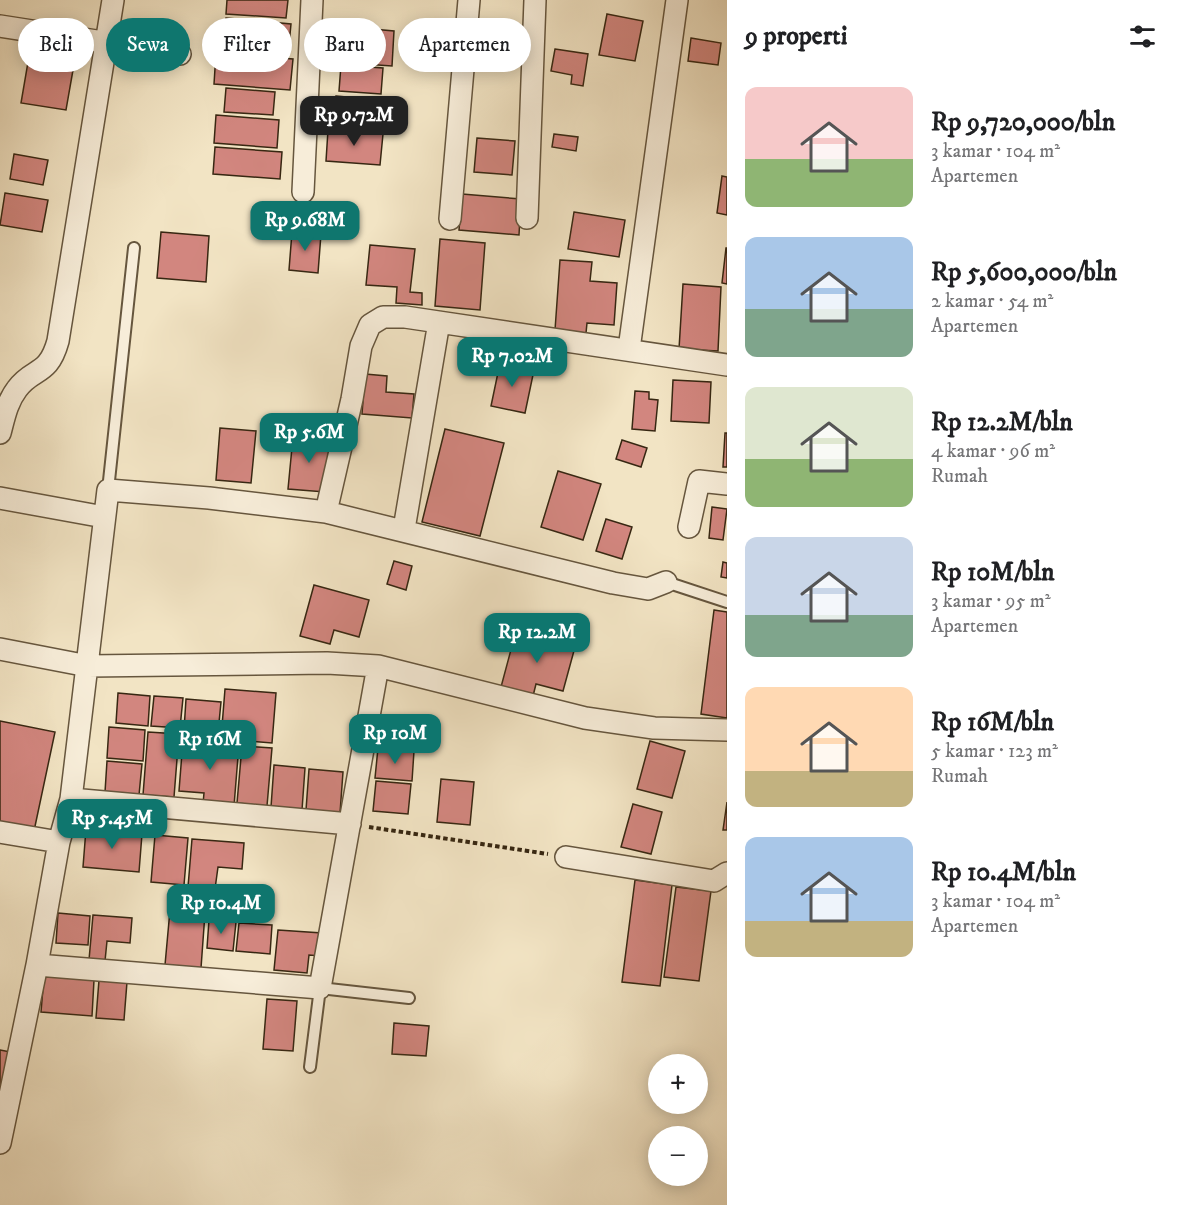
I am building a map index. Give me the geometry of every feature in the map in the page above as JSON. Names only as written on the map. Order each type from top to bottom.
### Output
[{"type":"street","points":[[111,18],[113,0]]},
{"type":"street","points":[[303,192],[312,0]]},
{"type":"street","points":[[450,219],[469,0]]},
{"type":"street","points":[[527,218],[535,0]]},
{"type":"street","points":[[629,349],[677,0]]},
{"type":"street","points":[[0,26],[106,44]]},
{"type":"street","points":[[0,433],[6,410],[17,389],[40,372],[55,353],[106,50]]},
{"type":"street","points":[[326,512],[352,399],[361,346],[369,325],[383,317],[440,322],[727,365]]},
{"type":"street","points":[[404,529],[440,322]]},
{"type":"street","points":[[689,527],[699,481],[727,484]]},
{"type":"street","points":[[1,1130],[37,965],[58,842],[70,799],[108,490],[209,498],[326,512],[404,529],[631,586],[648,589],[666,582]]},
{"type":"street","points":[[0,498],[104,517]]},
{"type":"street","points":[[0,649],[88,666],[327,663],[378,666],[585,718],[654,728],[727,730]]},
{"type":"street","points":[[37,965],[320,988],[378,666]]},
{"type":"street","points":[[70,799],[350,824]]},
{"type":"street","points":[[0,832],[58,842]]},
{"type":"street","points":[[567,857],[714,881],[727,873]]},
{"type":"lane","points":[[108,490],[134,248]]},
{"type":"lane","points":[[666,582],[727,602]]},
{"type":"lane","points":[[310,1067],[320,988],[409,998]]},
{"type":"path","points":[[350,824],[567,857]]},
{"type":"building","points":[[227,0],[288,0],[286,18],[226,14]]},
{"type":"building","points":[[607,14],[643,21],[635,61],[599,55]]},
{"type":"building","points":[[386,30],[394,31],[392,66],[386,66]]},
{"type":"building","points":[[691,38],[721,43],[718,65],[688,61]]},
{"type":"building","points":[[555,49],[588,54],[583,86],[571,84],[572,75],[551,71]]},
{"type":"building","points":[[26,72],[73,72],[66,110],[21,103]]},
{"type":"building","points":[[215,72],[292,72],[290,90],[214,84]]},
{"type":"building","points":[[340,72],[383,72],[381,94],[339,91]]},
{"type":"building","points":[[226,88],[275,92],[273,115],[224,112]]},
{"type":"building","points":[[336,96],[367,99],[366,123],[335,121]]},
{"type":"building","points":[[216,115],[279,120],[277,148],[214,143]]},
{"type":"building","points":[[328,130],[383,134],[380,165],[326,161]]},
{"type":"building","points":[[554,134],[578,137],[576,151],[552,147]]},
{"type":"building","points":[[477,138],[515,141],[512,175],[474,172]]},
{"type":"building","points":[[215,147],[282,152],[280,179],[213,174]]},
{"type":"building","points":[[14,154],[48,160],[43,185],[10,179]]},
{"type":"building","points":[[722,176],[727,177],[727,215],[717,213]]},
{"type":"building","points":[[5,193],[48,200],[42,232],[0,225]]},
{"type":"building","points":[[462,194],[521,199],[519,235],[459,230]]},
{"type":"building","points":[[574,212],[625,220],[619,257],[568,249]]},
{"type":"building","points":[[161,232],[209,236],[206,282],[157,278]]},
{"type":"building","points":[[292,232],[321,234],[318,273],[289,270]]},
{"type":"building","points":[[440,239],[485,243],[480,310],[435,306]]},
{"type":"building","points":[[370,245],[415,249],[410,292],[422,293],[422,305],[396,303],[397,287],[366,285]]},
{"type":"building","points":[[727,248],[727,284],[722,283]]},
{"type":"building","points":[[560,260],[592,262],[590,281],[617,283],[614,325],[587,323],[586,333],[555,330]]},
{"type":"building","points":[[683,284],[721,287],[718,351],[679,349]]},
{"type":"building","points":[[500,363],[534,370],[525,413],[491,406]]},
{"type":"building","points":[[365,374],[387,376],[386,392],[414,394],[412,418],[362,414]]},
{"type":"building","points":[[673,380],[711,382],[709,423],[671,421]]},
{"type":"building","points":[[635,391],[649,392],[649,399],[658,400],[655,431],[632,429]]},
{"type":"building","points":[[220,428],[256,431],[251,483],[216,480]]},
{"type":"building","points":[[445,429],[504,443],[480,536],[422,522]]},
{"type":"building","points":[[725,433],[727,433],[727,467],[723,467]]},
{"type":"building","points":[[293,437],[330,440],[325,492],[288,489]]},
{"type":"building","points":[[622,440],[647,448],[641,467],[616,459]]},
{"type":"building","points":[[558,471],[601,484],[583,540],[541,527]]},
{"type":"building","points":[[712,507],[727,509],[723,540],[709,538]]},
{"type":"building","points":[[606,519],[632,527],[622,559],[596,551]]},
{"type":"building","points":[[394,561],[412,566],[406,590],[387,584]]},
{"type":"building","points":[[723,562],[727,563],[727,578],[721,577]]},
{"type":"building","points":[[314,585],[369,600],[359,637],[334,630],[330,644],[300,636]]},
{"type":"building","points":[[714,610],[727,612],[727,718],[701,714]]},
{"type":"building","points":[[516,631],[575,647],[563,691],[536,684],[533,696],[501,687]]},
{"type":"building","points":[[225,689],[276,693],[272,743],[221,739]]},
{"type":"building","points":[[118,693],[150,696],[148,726],[116,723]]},
{"type":"building","points":[[154,696],[183,698],[180,728],[151,726]]},
{"type":"building","points":[[186,699],[221,702],[218,733],[184,730]]},
{"type":"building","points":[[0,721],[55,732],[34,831],[0,824]]},
{"type":"building","points":[[109,727],[145,730],[143,761],[107,758]]},
{"type":"building","points":[[148,732],[179,734],[174,797],[143,795]]},
{"type":"building","points":[[183,740],[239,744],[234,806],[203,804],[204,793],[179,791]]},
{"type":"building","points":[[650,741],[685,751],[672,798],[637,789]]},
{"type":"building","points":[[242,746],[272,748],[267,806],[237,803]]},
{"type":"building","points":[[378,748],[414,751],[412,781],[375,778]]},
{"type":"building","points":[[107,761],[142,764],[139,795],[105,792]]},
{"type":"building","points":[[274,765],[305,768],[302,810],[271,807]]},
{"type":"building","points":[[309,769],[343,772],[340,813],[306,810]]},
{"type":"building","points":[[441,779],[474,782],[470,825],[437,822]]},
{"type":"building","points":[[376,781],[411,784],[408,814],[373,811]]},
{"type":"building","points":[[727,802],[727,830],[723,830]]},
{"type":"building","points":[[633,804],[662,812],[651,854],[621,847]]},
{"type":"building","points":[[86,829],[142,834],[139,872],[83,867]]},
{"type":"building","points":[[155,835],[188,838],[184,885],[151,882]]},
{"type":"building","points":[[192,839],[244,843],[242,869],[218,867],[215,889],[188,887]]},
{"type":"building","points":[[635,880],[672,885],[660,986],[622,982]]},
{"type":"building","points":[[676,887],[711,891],[699,981],[664,977]]},
{"type":"building","points":[[170,910],[205,913],[201,968],[165,965]]},
{"type":"building","points":[[58,913],[90,916],[88,945],[56,943]]},
{"type":"building","points":[[93,915],[132,918],[130,943],[107,941],[105,961],[89,960]]},
{"type":"building","points":[[209,920],[236,922],[233,951],[207,948]]},
{"type":"building","points":[[239,923],[272,925],[270,954],[236,951]]},
{"type":"building","points":[[278,930],[322,933],[321,956],[309,955],[307,973],[274,970]]},
{"type":"building","points":[[44,976],[94,980],[92,1016],[41,1012]]},
{"type":"building","points":[[99,980],[127,982],[124,1020],[96,1018]]},
{"type":"building","points":[[267,999],[297,1001],[293,1051],[263,1049]]},
{"type":"building","points":[[394,1023],[429,1026],[426,1056],[392,1054]]},
{"type":"building","points":[[0,1050],[16,1053],[0,1108]]}]
